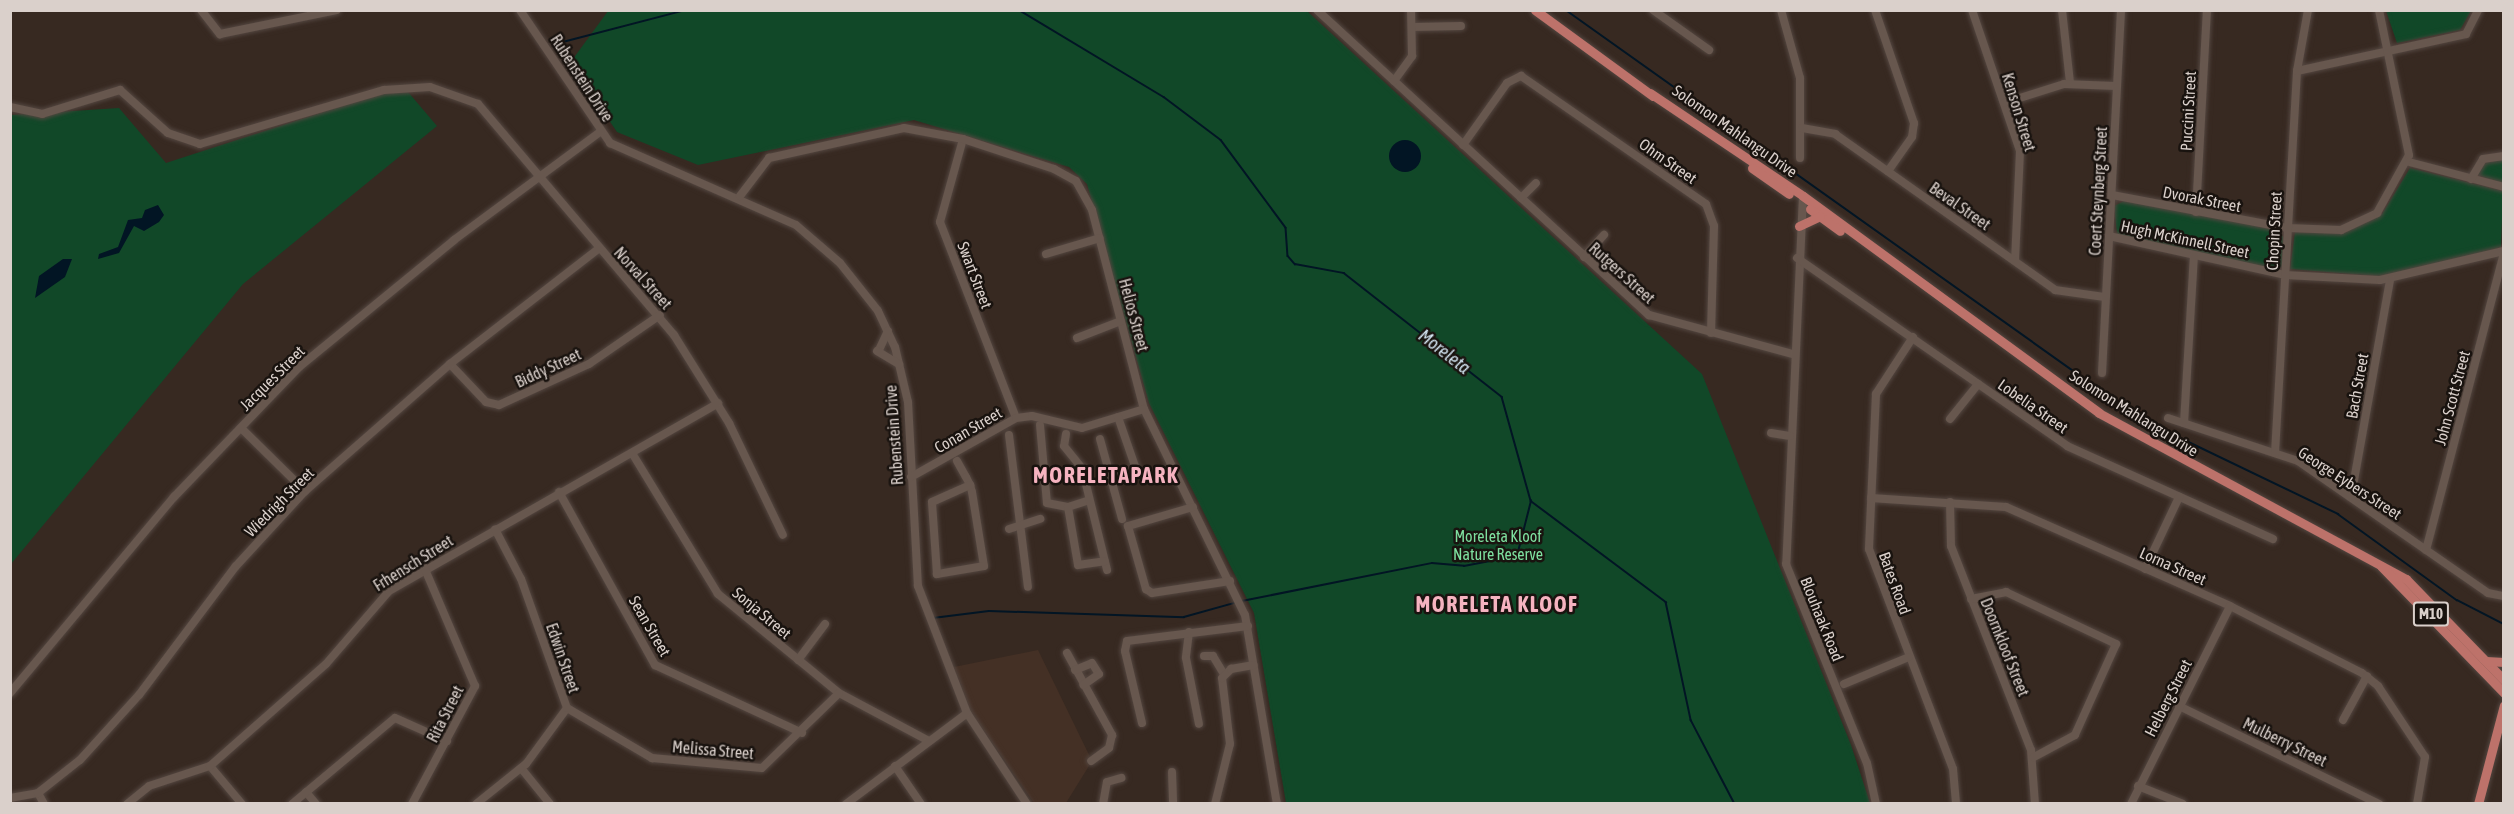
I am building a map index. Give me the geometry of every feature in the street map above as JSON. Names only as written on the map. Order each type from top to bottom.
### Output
[{"type":"main road","name":"Solomon Mahlangu Drive","points":[[1535,10],[1888,262]]},
{"type":"main road","name":"Solomon Mahlangu Drive","points":[[1802,199],[1820,216],[2148,444],[2406,579],[2504,680]]},
{"type":"main road","points":[[1799,226],[1820,216]]},
{"type":"main road","name":"Solomon Mahlangu Drive","points":[[2379,564],[2504,693]]},
{"type":"main road","points":[[2486,661],[2504,662]]},
{"type":"main road","points":[[2478,804],[2504,705]]},
{"type":"main road","points":[[2495,736],[2504,726]]},
{"type":"street","points":[[201,10],[220,34],[337,10]]},
{"type":"street","points":[[284,10],[286,21]]},
{"type":"street","name":"Rubenstein Drive","points":[[520,10],[600,132],[636,157],[740,196],[813,238],[859,284],[888,329],[902,368],[918,586],[967,713],[1027,804]]},
{"type":"street","name":"Rutgers Street","points":[[1317,10],[1649,315],[1793,354]]},
{"type":"street","points":[[1394,81],[1412,56],[1411,10]]},
{"type":"street","points":[[1653,10],[1666,15],[1709,50]]},
{"type":"street","points":[[1781,10],[1800,78],[1802,128],[1800,158]]},
{"type":"street","points":[[1875,10],[1914,123],[1912,137],[1888,171]]},
{"type":"street","name":"Kenson Street","points":[[1972,10],[2020,155],[2015,261]]},
{"type":"street","points":[[2062,10],[2070,83]]},
{"type":"street","name":"Coert Steynberg Street","points":[[2102,373],[2121,10]]},
{"type":"street","name":"Puccini Street","points":[[2196,212],[2207,10]]},
{"type":"street","name":"Chopin Street","points":[[2275,453],[2297,71],[2308,10]]},
{"type":"street","points":[[2379,10],[2409,162],[2504,187]]},
{"type":"street","points":[[2297,71],[2466,34],[2478,10]]},
{"type":"street","points":[[1412,27],[1461,26]]},
{"type":"street","name":"Ohm Street","points":[[1463,145],[1507,82],[1516,75],[1527,78],[1706,204],[1714,226],[1711,333]]},
{"type":"street","points":[[2004,103],[2070,83],[2116,86]]},
{"type":"street","name":"Norval Street","points":[[10,108],[42,114],[120,90],[168,133],[200,144],[354,95],[430,87],[486,110],[537,179],[660,315],[718,403],[783,536]]},
{"type":"street","name":"Beval Street","points":[[1802,128],[1829,131],[2060,292],[2105,297]]},
{"type":"street","name":"Helios Street","points":[[740,196],[760,165],[778,155],[893,129],[925,129],[963,139],[1069,176],[1087,197],[1100,238],[1144,409],[1230,581],[1248,626],[1277,804]]},
{"type":"street","name":"Jacques Street","points":[[10,693],[174,497],[299,367],[600,132]]},
{"type":"street","name":"Swart Street","points":[[963,139],[940,222],[1016,418]]},
{"type":"street","points":[[2471,179],[2483,159],[2504,156]]},
{"type":"street","name":"Dvorak Street","points":[[2112,195],[2287,228],[2341,230],[2373,215],[2409,162]]},
{"type":"street","points":[[1521,198],[1536,183]]},
{"type":"street","name":"Blouhaak Road","points":[[1802,199],[1793,354],[1788,574],[1867,763],[1876,804]]},
{"type":"street","points":[[1584,257],[1604,235]]},
{"type":"street","name":"Hugh McKinnell Street","points":[[2109,236],[2285,275],[2390,280],[2504,252]]},
{"type":"street","points":[[1046,254],[1100,238]]},
{"type":"street","name":"Wiedrigh Street","points":[[38,793],[109,729],[236,566],[305,491],[450,364],[598,249]]},
{"type":"street","name":"John Scott Street","points":[[2426,550],[2504,252]]},
{"type":"street","points":[[2184,423],[2194,255]]},
{"type":"street","name":"Lobelia Street","points":[[1797,258],[2073,450],[2273,539]]},
{"type":"street","name":"Bach Street","points":[[2351,497],[2390,280]]},
{"type":"street","name":"Biddy Street","points":[[450,364],[486,402],[499,405],[589,364],[660,315]]},
{"type":"street","points":[[1077,338],[1121,321]]},
{"type":"street","points":[[888,329],[878,351],[902,368]]},
{"type":"street","name":"Bates Road","points":[[1913,337],[1877,387],[1870,558],[1953,768],[1956,804]]},
{"type":"street","points":[[1950,419],[1978,384]]},
{"type":"street","name":"Frhensch Street","points":[[127,804],[149,786],[210,766],[326,664],[379,598],[424,567],[718,403]]},
{"type":"street","name":"Conan Street","points":[[911,477],[1016,418],[1032,416],[1077,429],[1144,409]]},
{"type":"street","points":[[1111,478],[1136,467],[1118,417]]},
{"type":"street","name":"George Eybers Street","points":[[2168,418],[2275,453],[2351,497],[2488,593],[2504,596]]},
{"type":"street","points":[[1040,426],[1047,503],[1068,507],[1089,500]]},
{"type":"street","points":[[241,428],[305,491]]},
{"type":"street","points":[[1771,433],[1790,436]]},
{"type":"street","points":[[1066,434],[1064,446],[1080,465],[1107,570]]},
{"type":"street","points":[[1009,435],[1029,587]]},
{"type":"street","points":[[1100,440],[1122,519]]},
{"type":"street","name":"Sonja Street","points":[[632,453],[714,590],[839,693],[929,741]]},
{"type":"street","points":[[957,461],[970,485],[983,567],[937,574],[932,502],[970,485]]},
{"type":"street","name":"Sean Street","points":[[559,492],[655,665],[802,733]]},
{"type":"street","points":[[2145,568],[2179,497]]},
{"type":"street","name":"Lorna Street","points":[[1871,498],[2006,507],[2230,606],[2367,676],[2420,750],[2426,764],[2417,804]]},
{"type":"street","name":"Doornkloof Street","points":[[1950,502],[1950,546],[2034,757],[2035,804]]},
{"type":"street","points":[[1068,507],[1078,565],[1105,561]]},
{"type":"street","points":[[1193,507],[1128,525],[1146,589],[1152,593],[1230,581]]},
{"type":"street","points":[[1008,529],[1040,519]]},
{"type":"street","name":"Edwin Street","points":[[476,804],[521,768],[567,708],[521,579],[495,529]]},
{"type":"street","name":"Rita Street","points":[[412,804],[447,741],[474,682],[424,567]]},
{"type":"street","points":[[1971,599],[2006,592],[2106,637],[2117,648],[2075,735],[2034,757]]},
{"type":"street","name":"Helberg Street","points":[[2132,804],[2138,786],[2230,606]]},
{"type":"street","points":[[798,660],[825,624]]},
{"type":"street","points":[[1142,723],[1125,644],[1189,632],[1248,626]]},
{"type":"street","points":[[1189,632],[1186,658],[1199,723]]},
{"type":"street","points":[[1067,653],[1112,735],[1108,748],[1091,760]]},
{"type":"street","points":[[1204,656],[1213,656],[1224,674],[1230,744],[1215,804]]},
{"type":"street","points":[[1844,684],[1909,657]]},
{"type":"street","points":[[1075,670],[1092,663],[1099,674],[1083,685]]},
{"type":"street","points":[[1224,674],[1254,665]]},
{"type":"street","points":[[2343,720],[2367,676]]},
{"type":"street","name":"Melissa Street","points":[[567,708],[662,759],[767,767],[839,693]]},
{"type":"street","name":"Mulberry Street","points":[[2179,706],[2379,804]]},
{"type":"street","points":[[846,804],[967,713]]},
{"type":"street","points":[[292,804],[395,718],[405,718],[447,741]]},
{"type":"street","points":[[210,766],[242,804]]},
{"type":"street","points":[[895,766],[921,804]]},
{"type":"street","points":[[521,768],[550,804]]},
{"type":"street","points":[[1172,772],[1173,804]]},
{"type":"street","points":[[1103,804],[1107,782],[1121,778]]},
{"type":"street","points":[[2138,786],[2183,804]]},
{"type":"street","points":[[306,792],[316,804]]},
{"type":"street","points":[[10,798],[38,793],[44,804]]},
{"type":"shaded area","points":[[1038,650],[1092,761],[1066,803],[1034,803],[971,712],[954,667]]},
{"type":"green space","name":"Moreleta Kloof Nature Reserve","points":[[608,11],[1307,11],[1702,374],[1851,745],[1870,803],[1286,803],[1254,613],[1149,403],[1087,184],[1069,167],[914,120],[698,165],[617,132],[570,63]]},
{"type":"green space","points":[[2386,11],[2471,11],[2460,30],[2397,43]]},
{"type":"green space","points":[[403,86],[437,126],[243,284],[11,564],[11,115],[119,108],[166,163]]},
{"type":"green space","points":[[2503,159],[2503,184],[2478,175],[2483,163]]},
{"type":"green space","points":[[2410,168],[2503,191],[2501,247],[2389,277],[2290,269],[2295,232],[2344,233],[2382,214]]},
{"type":"green space","points":[[2124,201],[2278,230],[2284,238],[2282,266],[2278,270],[2117,234],[2114,206]]},
{"type":"water","points":[[1405,140],[1416,145],[1421,156],[1416,167],[1405,172],[1394,167],[1389,156],[1394,145]]},
{"type":"water","points":[[158,205],[164,215],[159,222],[144,231],[134,226],[119,253],[98,259],[99,254],[118,247],[128,220],[142,218],[145,210]]},
{"type":"water","points":[[63,259],[72,259],[65,277],[35,298],[39,276]]},
{"type":"waterway","name":"Moreleta","points":[[559,43],[686,10]]},
{"type":"waterway","name":"Moreleta","points":[[1019,10],[1164,97],[1221,140],[1286,228],[1288,256],[1295,264],[1344,273],[1502,397],[1531,501],[1666,602],[1691,720],[1735,804]]},
{"type":"waterway","points":[[1566,10],[2141,419],[2338,514],[2457,600],[2504,624]]},
{"type":"waterway","points":[[1242,601],[1432,563],[1464,566],[1517,556],[1531,501]]},
{"type":"waterway","points":[[933,618],[989,611],[1184,617],[1234,603]]},
{"type":"district","name":"MORELETAPARK","points":[[1106,476]]},
{"type":"district","name":"MORELETA KLOOF","points":[[1497,605]]}]
